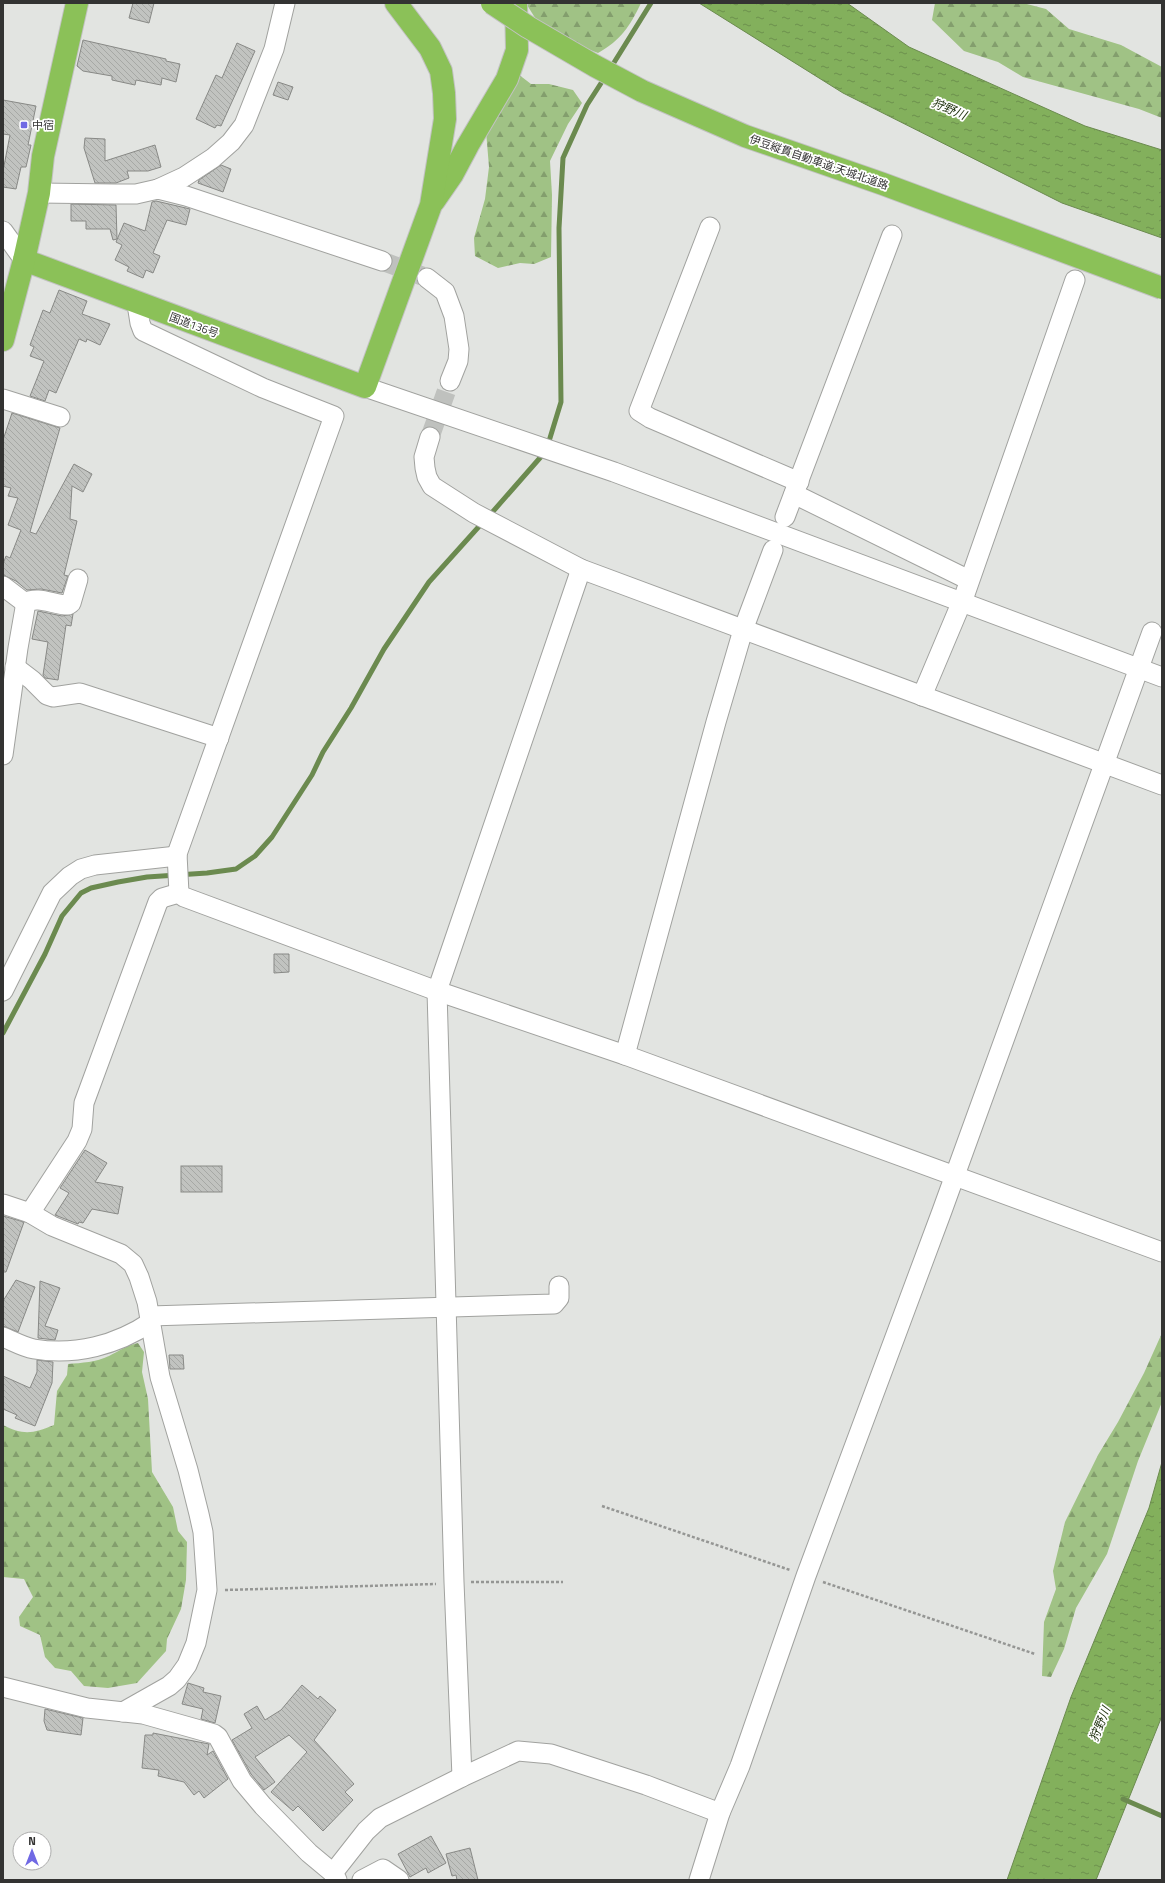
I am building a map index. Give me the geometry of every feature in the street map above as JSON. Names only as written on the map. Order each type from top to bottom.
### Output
[{"type":"highway","points":[[3,340],[24,260],[39,193],[43,156],[77,3]]},
{"type":"highway","points":[[365,387],[431,205],[445,119],[441,71],[430,48],[396,3]]},
{"type":"highway","name":"伊豆縦貫自動車道;天城北道路","points":[[492,3],[528,27],[635,88],[745,136],[884,184],[1162,288]]},
{"type":"highway","points":[[431,205],[452,175],[468,144],[507,79],[517,50],[516,3]]},
{"type":"highway","name":"国道136号","points":[[24,260],[137,304],[365,387]]},
{"type":"street","points":[[39,193],[136,194],[158,189],[184,177],[213,158],[231,142],[244,124],[274,49],[285,3]]},
{"type":"street","points":[[158,189],[186,196],[382,261]]},
{"type":"street","points":[[710,227],[639,411],[650,418],[797,488],[969,580]]},
{"type":"street","points":[[3,231],[24,260]]},
{"type":"street","points":[[785,517],[892,235]]},
{"type":"street","points":[[427,278],[445,292],[454,316],[459,350],[458,361],[450,381]]},
{"type":"street","points":[[922,696],[969,580],[1075,280]]},
{"type":"street","points":[[137,304],[143,331],[263,388],[334,416],[177,858],[179,892],[184,897],[437,991],[625,1055],[1162,1252]]},
{"type":"street","points":[[365,387],[614,472],[960,602],[1139,664],[1162,677]]},
{"type":"street","points":[[3,399],[60,417]]},
{"type":"street","points":[[430,437],[424,457],[427,477],[432,486],[474,513],[581,569],[1162,785]]},
{"type":"street","points":[[625,1055],[716,722],[743,630],[773,550]]},
{"type":"street","points":[[462,1777],[445,1307],[437,991],[581,569]]},
{"type":"street","points":[[24,603],[39,599],[68,604],[70,603],[78,579]]},
{"type":"street","points":[[3,586],[24,603]]},
{"type":"street","points":[[3,755],[24,603]]},
{"type":"street","points":[[699,1880],[720,1812],[740,1766],[806,1576],[954,1176],[1139,664],[1152,632]]},
{"type":"street","points":[[15,666],[47,695],[53,697],[80,693],[219,738]]},
{"type":"street","points":[[3,991],[52,893],[70,876],[81,869],[95,865],[120,861],[177,858]]},
{"type":"street","points":[[30,1213],[80,1135],[84,1103],[158,902],[162,898],[179,892]]},
{"type":"street","points":[[3,1204],[30,1213],[52,1226],[121,1254],[133,1264],[139,1277],[150,1319],[160,1377],[188,1470],[202,1526],[206,1590],[196,1643],[183,1671],[169,1686],[123,1712]]},
{"type":"street","points":[[3,1337],[34,1349],[83,1350],[112,1343],[150,1319],[554,1304],[559,1298],[559,1286]]},
{"type":"street","points":[[3,1687],[88,1708],[143,1714],[207,1731],[218,1737],[242,1781],[263,1806],[335,1876],[366,1830],[380,1818],[518,1751],[551,1754],[646,1785],[720,1812]]},
{"type":"street","points":[[362,1880],[383,1869],[399,1880]]},
{"type":"path","points":[[206,1590],[269,1590],[454,1582],[563,1582]]},
{"type":"green space","points":[[530,3],[641,3],[629,26],[619,38],[598,53],[559,38],[537,21],[527,5]]},
{"type":"green space","points":[[935,3],[1023,3],[1046,9],[1069,29],[1121,45],[1162,67],[1162,118],[1139,109],[1023,77],[998,62],[964,51],[932,20]]},
{"type":"green space","points":[[518,74],[531,84],[549,84],[573,90],[582,103],[568,124],[550,161],[552,195],[551,257],[534,264],[520,263],[498,268],[475,256],[474,238],[485,199],[489,167],[486,131]]},
{"type":"green space","points":[[1162,1333],[1162,1402],[1138,1461],[1107,1554],[1076,1608],[1064,1649],[1051,1677],[1042,1676],[1044,1622],[1056,1589],[1053,1571],[1065,1522],[1098,1455],[1118,1422],[1144,1373]]},
{"type":"green space","points":[[138,1343],[144,1352],[142,1372],[148,1399],[152,1472],[173,1507],[178,1531],[187,1542],[186,1580],[181,1609],[167,1639],[166,1651],[137,1683],[108,1688],[84,1686],[71,1671],[55,1668],[45,1657],[40,1635],[20,1626],[19,1617],[33,1597],[24,1579],[3,1577],[3,1425],[17,1431],[29,1432],[41,1430],[54,1425],[57,1391],[67,1375],[68,1364],[99,1360]]},
{"type":"water","name":"狩野川","points":[[699,3],[847,3],[909,47],[1085,126],[1162,150],[1162,238],[1062,203],[843,93]]},
{"type":"water","name":"狩野川","points":[[1162,1462],[1162,1716],[1096,1880],[1007,1880],[1071,1697],[1149,1508]]},
{"type":"building","points":[[133,3],[154,3],[149,23],[129,18]]},
{"type":"building","points":[[83,40],[166,59],[166,61],[180,64],[176,82],[162,78],[161,85],[136,80],[135,85],[112,80],[112,76],[83,71],[77,66]]},
{"type":"building","points":[[237,43],[255,51],[221,126],[217,125],[215,128],[196,119],[216,75],[222,78]]},
{"type":"building","points":[[278,82],[293,87],[288,100],[273,95]]},
{"type":"building","points":[[3,100],[36,106],[28,145],[31,145],[26,167],[21,167],[16,189],[3,187],[3,171],[10,135],[3,134]]},
{"type":"building","points":[[85,138],[105,139],[105,161],[155,145],[161,167],[148,171],[127,171],[129,178],[116,183],[95,183],[84,148]]},
{"type":"building","points":[[221,165],[231,169],[223,192],[198,183],[199,180]]},
{"type":"building","points":[[156,201],[190,209],[186,225],[167,220],[153,253],[160,256],[153,273],[146,270],[143,278],[127,271],[129,267],[115,260],[122,245],[116,242],[124,223],[145,231],[152,202]]},
{"type":"building","points":[[71,204],[116,205],[117,239],[113,240],[110,229],[86,229],[86,221],[71,221]]},
{"type":"building","points":[[59,290],[87,301],[82,314],[110,324],[100,345],[87,339],[86,342],[79,339],[56,393],[49,390],[45,401],[30,396],[44,361],[30,356],[34,347],[30,345],[43,310],[50,313]]},
{"type":"building","points":[[12,413],[60,428],[30,532],[36,534],[74,464],[92,474],[83,492],[72,486],[70,519],[77,521],[64,575],[68,576],[62,593],[41,589],[27,590],[16,581],[3,575],[3,564],[6,556],[10,558],[21,530],[8,525],[18,498],[8,496],[11,488],[3,486],[3,440]]},
{"type":"building","points":[[38,611],[62,616],[73,614],[71,626],[66,625],[58,680],[45,678],[43,675],[48,642],[32,639]]},
{"type":"building","points":[[274,954],[289,954],[289,972],[274,973]]},
{"type":"building","points":[[85,1150],[107,1163],[95,1182],[123,1187],[118,1214],[92,1209],[83,1223],[79,1222],[78,1224],[55,1215],[69,1193],[60,1188]]},
{"type":"building","points":[[181,1166],[222,1166],[222,1192],[181,1192]]},
{"type":"building","points":[[3,1216],[24,1222],[6,1272],[3,1272]]},
{"type":"building","points":[[16,1280],[35,1287],[18,1332],[3,1326],[3,1301]]},
{"type":"building","points":[[40,1281],[60,1288],[45,1326],[58,1330],[55,1340],[38,1338]]},
{"type":"building","points":[[169,1355],[183,1355],[184,1369],[170,1369]]},
{"type":"building","points":[[37,1360],[53,1362],[52,1383],[35,1426],[15,1418],[17,1415],[3,1409],[3,1376],[30,1388],[37,1372]]},
{"type":"building","points":[[188,1683],[204,1688],[203,1692],[221,1696],[215,1723],[201,1719],[203,1709],[182,1704]]},
{"type":"building","points":[[302,1685],[318,1699],[320,1696],[336,1710],[314,1740],[354,1784],[345,1792],[353,1800],[323,1831],[298,1806],[293,1811],[271,1792],[307,1752],[289,1735],[255,1757],[275,1782],[264,1790],[251,1774],[232,1740],[252,1728],[244,1714],[257,1706],[265,1720],[281,1710]]},
{"type":"building","points":[[45,1709],[83,1718],[81,1735],[47,1730],[44,1721]]},
{"type":"building","points":[[153,1733],[209,1744],[207,1755],[213,1751],[228,1779],[204,1798],[199,1791],[194,1795],[184,1782],[158,1776],[159,1770],[142,1768],[145,1735],[153,1735]]},
{"type":"building","points":[[431,1836],[446,1863],[428,1873],[426,1868],[410,1877],[398,1854]]},
{"type":"building","points":[[470,1848],[478,1880],[457,1880],[456,1875],[452,1876],[446,1854]]},
{"type":"waterway","points":[[610,69],[651,3]]},
{"type":"waterway","points":[[489,516],[546,451],[561,402],[559,228],[563,158],[587,105],[605,77]]},
{"type":"waterway","points":[[3,1033],[45,954],[62,916],[81,893],[91,888],[147,877],[207,873],[236,869],[255,856],[272,837],[312,775],[323,752],[351,708],[384,649],[429,582],[483,522]]},
{"type":"waterway","points":[[1123,1799],[1162,1816]]},
{"type":"tunnel","points":[[382,261],[422,276]]},
{"type":"tunnel","points":[[430,437],[450,381]]},
{"type":"place","name":"中宿","points":[[24,125]]}]
